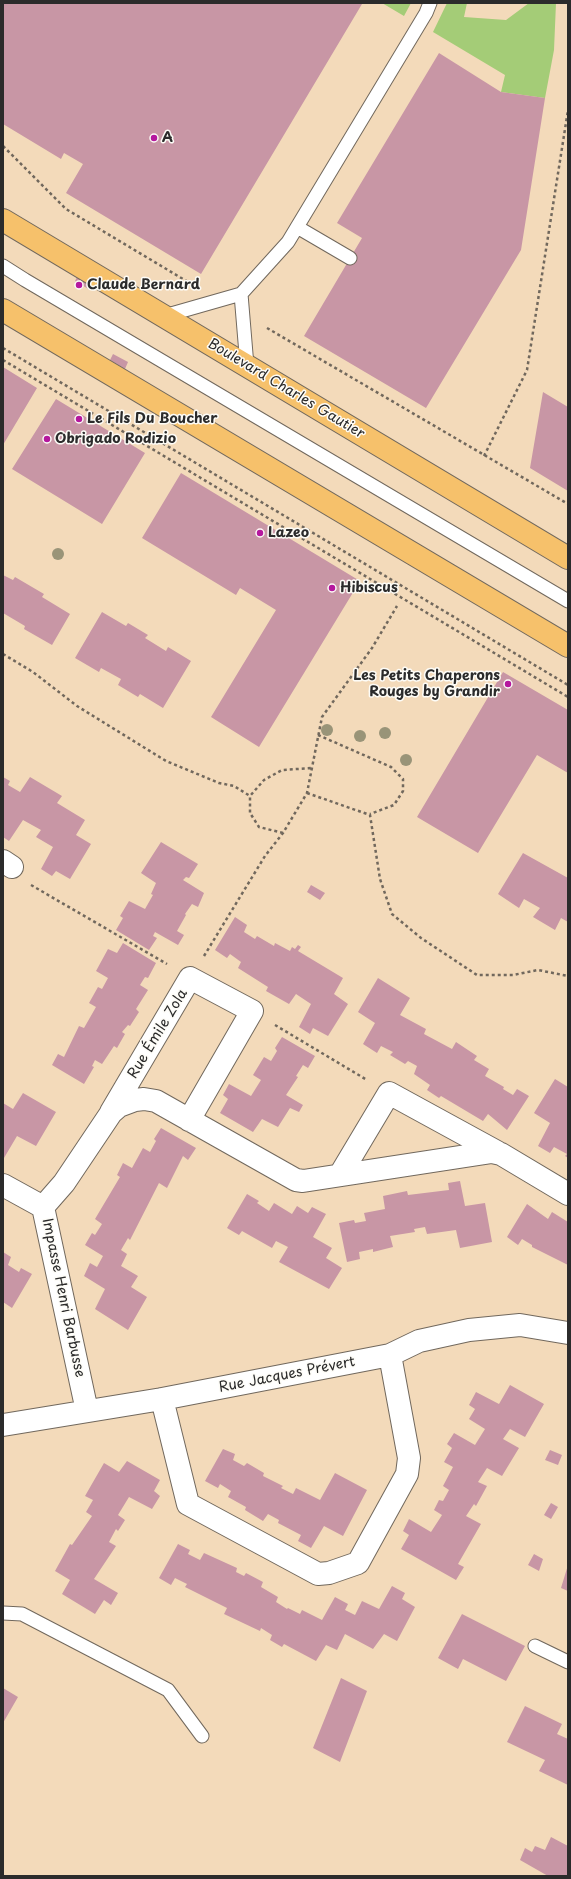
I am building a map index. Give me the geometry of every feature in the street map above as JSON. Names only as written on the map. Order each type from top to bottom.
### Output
[{"type":"main road","name":"Boulevard Charles Gautier","points":[[3,220],[568,558]]},
{"type":"main road","points":[[3,310],[568,646]]},
{"type":"street","name":"Rue Émile Zola","points":[[43,1207],[64,1183],[111,1112],[190,978],[252,1011]]},
{"type":"street","points":[[189,1120],[252,1011]]},
{"type":"street","name":"Rue Émile Zola","points":[[389,1093],[501,1154],[568,1194]]},
{"type":"street","points":[[340,1175],[389,1093]]},
{"type":"street","name":"Rue Émile Zola","points":[[111,1112],[128,1102],[144,1099],[156,1101],[296,1180],[303,1181],[483,1152],[501,1154]]},
{"type":"street","name":"Impasse Henri Barbusse","points":[[3,1185],[43,1207],[87,1410]]},
{"type":"street","name":"Rue Jacques Prévert","points":[[3,1425],[87,1410],[162,1399],[390,1354],[419,1341],[469,1330],[520,1325],[568,1333]]},
{"type":"street","points":[[162,1399],[188,1504],[318,1574],[330,1573],[358,1563],[407,1474],[409,1458],[390,1354]]},
{"type":"lane","points":[[164,316],[241,294],[288,242],[426,13],[430,3]]},
{"type":"lane","points":[[297,227],[350,258]]},
{"type":"lane","points":[[3,266],[568,601]]},
{"type":"lane","points":[[241,294],[247,366]]},
{"type":"lane","points":[[3,1603],[168,1690],[202,1736]]},
{"type":"lane","points":[[3,1613],[22,1614]]},
{"type":"lane","points":[[535,1646],[568,1662]]},
{"type":"path","points":[[484,456],[528,370],[568,110]]},
{"type":"path","points":[[3,146],[66,209],[220,301]]},
{"type":"path","points":[[243,314],[568,504]]},
{"type":"path","points":[[3,348],[568,685]]},
{"type":"path","points":[[3,360],[568,697]]},
{"type":"path","points":[[8,864],[28,883],[190,978],[265,856],[283,833],[307,793],[322,717],[372,648],[397,606]]},
{"type":"path","points":[[3,654],[33,672],[77,706],[166,760],[218,783],[234,786],[250,796]]},
{"type":"path","points":[[307,793],[370,814],[394,805],[403,791],[403,779],[391,767],[318,736]]},
{"type":"path","points":[[283,833],[259,827],[250,813],[250,796],[264,780],[282,770],[312,768]]},
{"type":"path","points":[[370,814],[380,879],[392,914],[421,938],[477,975],[513,975],[538,970],[568,976]]},
{"type":"path","points":[[252,1011],[389,1093]]},
{"type":"green space","points":[[382,3],[411,3],[404,16]]},
{"type":"green space","points":[[447,3],[467,3],[464,17],[506,20],[529,3],[556,3],[554,50],[545,98],[501,92],[505,75],[433,32]]},
{"type":"building","name":"A","points":[[3,3],[362,4],[201,274],[66,193],[83,164],[64,153],[61,159],[3,124]]},
{"type":"building","points":[[439,53],[501,92],[545,98],[521,250],[426,408],[304,336],[362,238],[337,223]]},
{"type":"building","points":[[78,275],[93,284],[90,290],[75,281]]},
{"type":"building","points":[[113,354],[128,362],[125,369],[110,360]]},
{"type":"building","points":[[3,367],[37,388],[3,445]]},
{"type":"building","points":[[543,392],[568,407],[568,491],[530,468]]},
{"type":"building","points":[[56,399],[145,453],[102,524],[12,469]]},
{"type":"building","points":[[181,473],[360,581],[259,747],[211,717],[276,610],[240,588],[236,595],[142,538]]},
{"type":"building","points":[[3,575],[13,580],[15,577],[44,594],[42,597],[70,614],[52,645],[24,629],[25,626],[3,613]]},
{"type":"building","points":[[102,612],[126,626],[128,623],[148,635],[145,638],[166,651],[168,647],[191,661],[163,708],[140,694],[138,697],[118,685],[121,679],[101,668],[99,672],[75,658]]},
{"type":"building","points":[[503,672],[568,710],[568,773],[537,755],[478,853],[417,817]]},
{"type":"building","points":[[3,777],[10,781],[8,785],[20,792],[30,777],[62,796],[57,803],[85,820],[76,835],[91,844],[70,879],[56,871],[52,876],[41,869],[53,847],[36,837],[41,830],[23,820],[9,841],[3,837]]},
{"type":"building","points":[[161,842],[198,864],[189,878],[186,877],[183,880],[204,893],[198,907],[192,904],[185,914],[186,915],[177,931],[184,935],[178,945],[155,932],[153,936],[157,938],[149,950],[116,930],[123,918],[120,916],[129,901],[145,909],[153,895],[151,894],[156,883],[141,873]]},
{"type":"building","points":[[523,853],[568,878],[568,922],[561,918],[555,930],[533,917],[540,908],[524,899],[519,908],[498,894]]},
{"type":"building","points":[[311,885],[325,893],[320,900],[307,892]]},
{"type":"building","points":[[235,917],[247,925],[244,932],[255,939],[257,936],[274,946],[275,943],[290,951],[292,947],[295,949],[298,945],[301,947],[298,951],[343,978],[334,994],[348,1004],[328,1036],[313,1028],[310,1034],[299,1027],[311,1004],[296,994],[289,1004],[266,991],[268,987],[238,968],[241,962],[230,954],[227,958],[215,950]]},
{"type":"building","points":[[123,943],[156,963],[148,978],[145,977],[140,985],[148,990],[136,1009],[139,1012],[130,1026],[128,1025],[122,1032],[125,1034],[117,1048],[114,1046],[102,1064],[95,1060],[92,1066],[94,1067],[84,1084],[52,1065],[58,1054],[64,1057],[79,1026],[84,1028],[96,1007],[89,1003],[98,987],[102,989],[108,978],[96,971],[108,949],[117,953]]},
{"type":"building","points":[[378,978],[410,998],[400,1015],[426,1029],[424,1034],[452,1049],[456,1042],[477,1056],[474,1060],[489,1069],[485,1076],[504,1087],[503,1089],[513,1095],[517,1089],[529,1096],[507,1130],[488,1114],[483,1121],[441,1096],[439,1098],[427,1090],[430,1085],[414,1074],[417,1066],[408,1061],[405,1064],[390,1055],[393,1052],[381,1046],[377,1053],[363,1044],[375,1023],[358,1012]]},
{"type":"building","points":[[282,1037],[315,1056],[308,1068],[303,1065],[296,1076],[298,1077],[286,1095],[303,1105],[299,1112],[290,1108],[278,1127],[262,1119],[253,1132],[220,1113],[228,1099],[223,1095],[229,1084],[251,1096],[261,1080],[253,1075],[264,1057],[271,1061],[277,1051],[275,1048]]},
{"type":"building","points":[[555,1079],[568,1087],[568,1158],[565,1156],[567,1154],[554,1147],[550,1153],[538,1146],[550,1123],[534,1113]]},
{"type":"building","points":[[23,1093],[56,1112],[36,1146],[17,1136],[4,1158],[3,1103],[13,1109]]},
{"type":"building","points":[[161,1128],[196,1148],[188,1160],[183,1156],[167,1188],[159,1183],[130,1240],[128,1238],[121,1250],[127,1254],[121,1266],[138,1276],[131,1287],[147,1297],[128,1330],[95,1309],[105,1289],[84,1276],[90,1263],[97,1267],[103,1256],[85,1245],[92,1233],[95,1235],[102,1224],[95,1219],[120,1177],[117,1175],[123,1163],[132,1168],[143,1148],[150,1152],[156,1141],[154,1139]]},
{"type":"building","points":[[460,1181],[465,1206],[485,1203],[492,1242],[460,1248],[456,1230],[427,1234],[425,1227],[414,1229],[415,1232],[390,1236],[393,1247],[373,1252],[373,1249],[359,1252],[360,1259],[347,1262],[339,1223],[354,1220],[355,1223],[366,1221],[364,1213],[385,1209],[383,1196],[407,1191],[408,1195],[449,1190],[448,1183]]},
{"type":"building","points":[[247,1194],[259,1201],[257,1203],[269,1211],[274,1203],[292,1214],[297,1206],[308,1213],[312,1207],[326,1214],[313,1237],[332,1248],[326,1258],[342,1268],[329,1289],[279,1262],[288,1247],[276,1241],[272,1248],[242,1231],[239,1235],[227,1228]]},
{"type":"building","points":[[527,1204],[548,1219],[552,1212],[568,1222],[568,1265],[532,1247],[532,1245],[522,1239],[518,1245],[507,1237]]},
{"type":"building","points":[[3,1252],[11,1257],[8,1265],[19,1272],[21,1268],[32,1274],[12,1308],[3,1302]]},
{"type":"building","points":[[510,1385],[544,1404],[525,1437],[510,1429],[503,1439],[519,1448],[502,1476],[487,1468],[478,1482],[487,1486],[476,1506],[474,1504],[466,1516],[481,1524],[458,1564],[464,1567],[456,1580],[401,1549],[409,1535],[403,1531],[409,1519],[431,1532],[442,1515],[434,1510],[439,1500],[443,1501],[449,1490],[443,1486],[453,1467],[444,1462],[452,1448],[447,1444],[454,1433],[475,1445],[485,1429],[469,1419],[475,1409],[469,1405],[476,1392],[499,1404]]},
{"type":"building","points":[[223,1449],[235,1454],[233,1460],[244,1466],[247,1463],[264,1473],[263,1476],[283,1486],[281,1488],[293,1494],[296,1488],[320,1500],[335,1473],[367,1490],[343,1536],[324,1526],[311,1548],[298,1541],[301,1535],[278,1523],[279,1520],[268,1514],[263,1521],[245,1510],[246,1507],[228,1497],[231,1491],[220,1484],[218,1488],[205,1481]]},
{"type":"building","points":[[550,1450],[562,1455],[558,1465],[545,1460]]},
{"type":"building","points":[[127,1461],[160,1480],[154,1491],[160,1496],[152,1509],[129,1497],[118,1515],[125,1520],[118,1531],[116,1529],[109,1542],[116,1546],[94,1579],[118,1593],[111,1605],[104,1600],[95,1614],[62,1594],[70,1580],[55,1571],[70,1544],[72,1545],[92,1516],[86,1512],[93,1500],[85,1496],[104,1463],[119,1472]]},
{"type":"building","points":[[551,1503],[558,1507],[551,1519],[544,1515]]},
{"type":"building","points":[[178,1544],[190,1550],[188,1554],[200,1560],[204,1553],[237,1568],[236,1572],[244,1576],[246,1573],[263,1582],[261,1587],[278,1597],[276,1602],[287,1609],[288,1608],[300,1614],[302,1610],[322,1620],[335,1597],[348,1604],[345,1610],[355,1615],[362,1601],[379,1609],[392,1586],[405,1593],[402,1599],[415,1607],[397,1641],[384,1634],[373,1649],[345,1634],[337,1650],[326,1645],[316,1661],[284,1644],[282,1647],[270,1640],[272,1635],[261,1628],[260,1631],[224,1614],[227,1608],[185,1587],[187,1584],[175,1578],[171,1585],[159,1578]]},
{"type":"building","points":[[534,1554],[543,1559],[539,1571],[528,1565]]},
{"type":"building","points":[[568,1565],[568,1591],[561,1588]]},
{"type":"building","points":[[462,1614],[525,1646],[506,1681],[463,1659],[458,1669],[438,1658]]},
{"type":"building","points":[[341,1678],[367,1691],[340,1762],[313,1748]]},
{"type":"building","points":[[3,1688],[18,1697],[3,1723]]},
{"type":"building","points":[[525,1706],[562,1724],[557,1734],[568,1739],[568,1785],[539,1771],[545,1760],[507,1742]]},
{"type":"building","points":[[551,1837],[568,1846],[568,1876],[548,1876],[520,1860],[525,1848],[532,1852],[535,1846],[545,1850]]},
{"type":"place","name":"A","points":[[154,138]]},
{"type":"place","name":"Claude Bernard","points":[[79,285]]},
{"type":"place","name":"Le Fils Du Boucher","points":[[79,419]]},
{"type":"place","name":"Obrigado Rodizio","points":[[47,439]]},
{"type":"place","name":"Lazeo","points":[[260,533]]},
{"type":"place","name":"Hibiscus","points":[[332,588]]},
{"type":"place","name":"Les Petits Chaperons Rouges by Grandir","points":[[508,684]]}]
